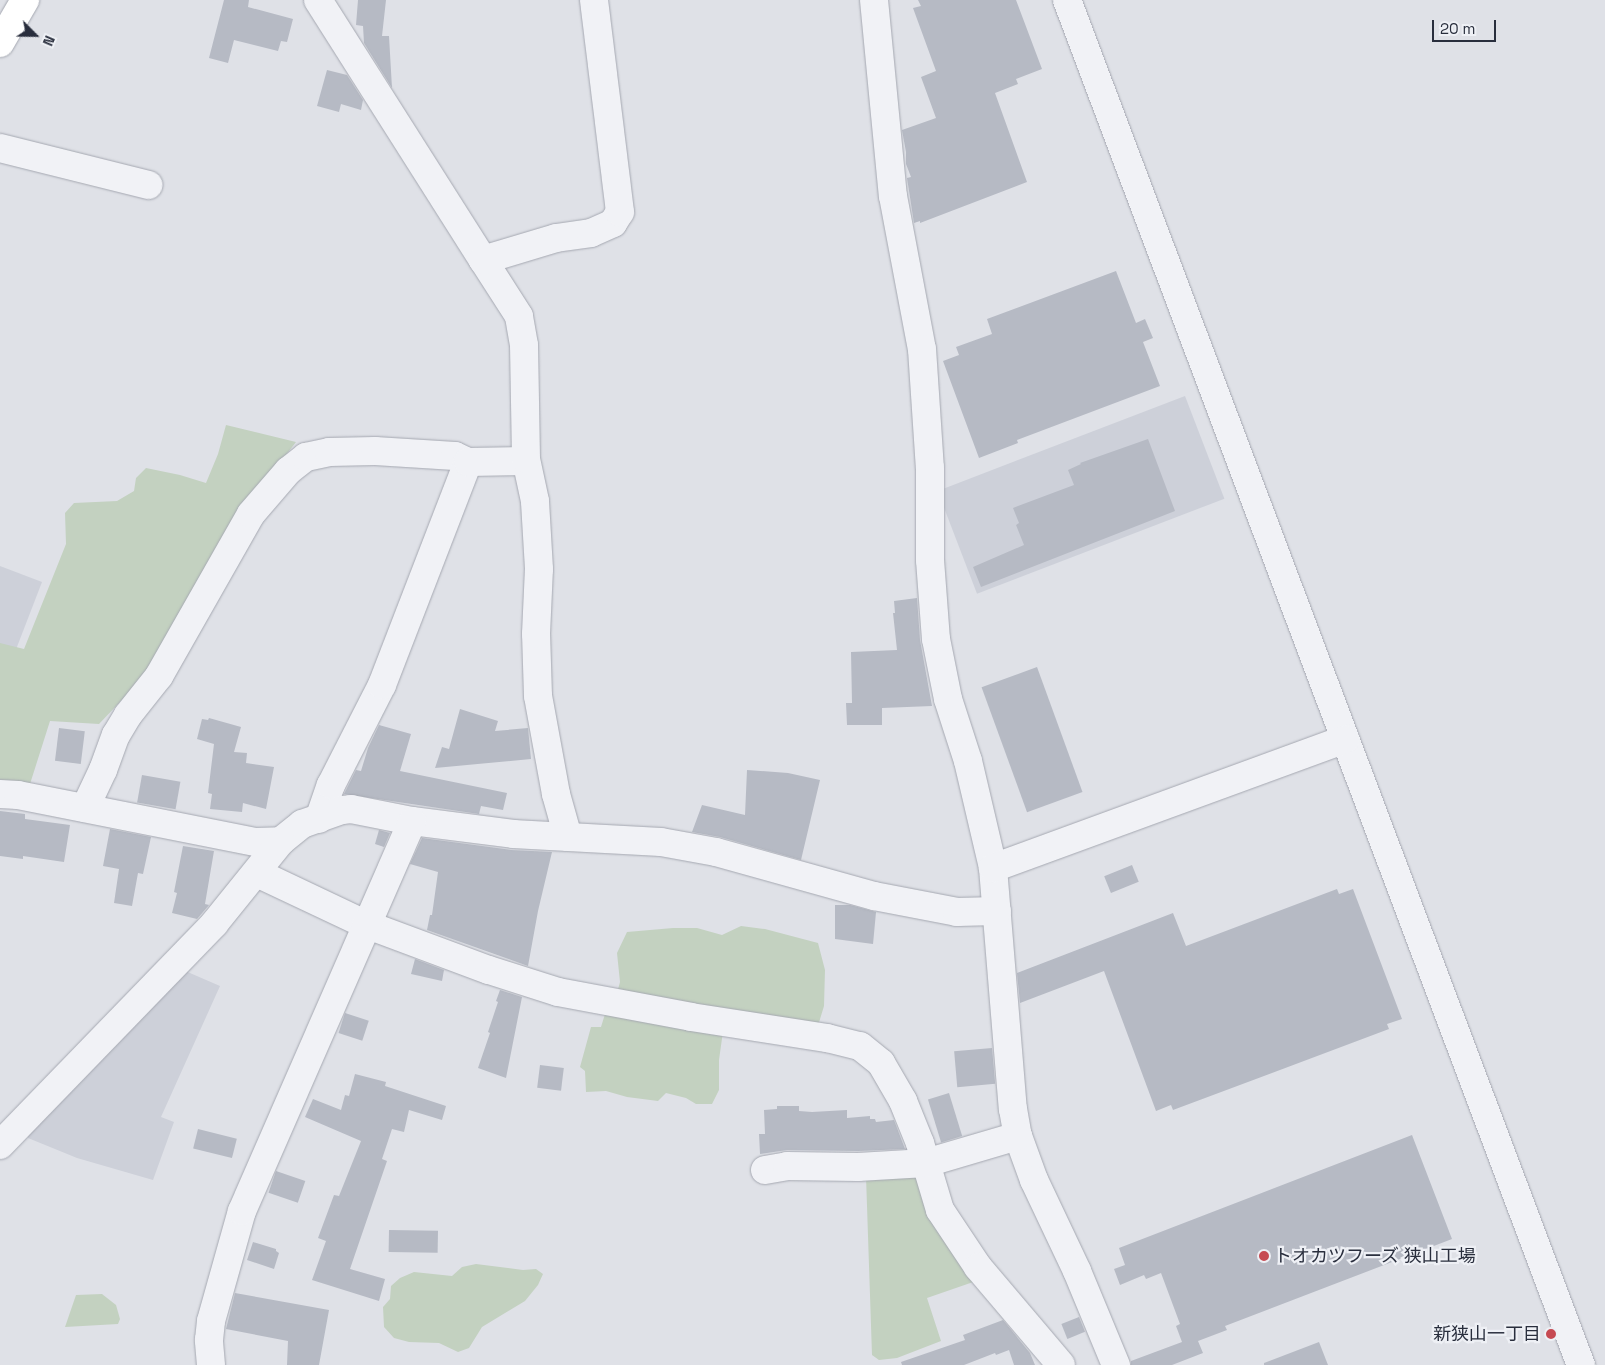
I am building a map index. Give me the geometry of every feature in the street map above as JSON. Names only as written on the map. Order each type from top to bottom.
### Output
[{"type":"main road","points":[[0,43],[25,0]]},
{"type":"street","points":[[318,0],[519,316],[524,345],[526,462],[534,501],[539,569],[536,634],[538,696],[556,794],[568,837]]},
{"type":"street","points":[[483,260],[556,238],[591,233],[613,223],[620,212],[594,0]]},
{"type":"street","points":[[874,0],[893,196],[922,349],[930,468],[930,560],[936,639],[948,699],[971,770],[993,868],[1013,1110],[1018,1136],[1034,1180],[1077,1271],[1116,1365]]},
{"type":"street","points":[[1067,0],[1581,1365]]},
{"type":"street","points":[[0,148],[148,185]]},
{"type":"street","points":[[84,808],[103,770],[116,735],[128,714],[159,676],[251,514],[288,471],[306,457],[329,452],[375,451],[455,456],[468,462],[526,462]]},
{"type":"street","points":[[319,819],[330,785],[382,685],[468,462]]},
{"type":"street","points":[[993,868],[1345,738]]},
{"type":"street","points":[[0,794],[18,795],[256,842],[281,841]]},
{"type":"street","points":[[0,1145],[207,931],[257,873],[281,841],[302,824],[319,819],[330,813],[351,809],[412,821],[513,834],[661,842],[716,852],[874,896],[957,912],[997,911]]},
{"type":"street","points":[[211,1365],[209,1340],[211,1321],[242,1211],[365,924],[412,821]]},
{"type":"street","points":[[257,873],[365,924],[489,970],[558,992],[691,1017],[827,1038],[860,1046],[881,1062],[899,1094],[920,1143],[940,1210],[978,1267],[1061,1365]]},
{"type":"street","points":[[765,1170],[787,1166],[858,1167],[926,1163],[1018,1136]]},
{"type":"shaded area","points":[[1185,396],[1224,499],[977,594],[938,491]]},
{"type":"shaded area","points":[[0,566],[42,582],[15,652],[0,645]]},
{"type":"shaded area","points":[[183,970],[220,986],[161,1117],[174,1122],[153,1180],[77,1158],[28,1138],[27,1130]]},
{"type":"green space","points":[[226,425],[296,442],[243,510],[159,661],[99,724],[50,721],[30,784],[0,784],[0,643],[24,649],[66,544],[65,513],[74,503],[117,501],[134,491],[136,478],[146,468],[206,483],[218,454]]},
{"type":"green space","points":[[741,926],[765,929],[818,943],[825,970],[824,1006],[817,1029],[725,1017],[719,1060],[719,1090],[712,1104],[696,1104],[686,1098],[666,1093],[658,1101],[627,1097],[606,1091],[586,1092],[585,1071],[580,1067],[591,1027],[601,1027],[605,1014],[613,1008],[620,982],[617,953],[627,932],[697,928],[722,935]]},
{"type":"green space","points":[[914,1170],[979,1280],[927,1298],[941,1341],[897,1358],[879,1360],[872,1355],[866,1176]]},
{"type":"green space","points":[[476,1264],[523,1270],[536,1269],[543,1274],[538,1285],[525,1301],[482,1327],[469,1348],[458,1352],[439,1343],[409,1342],[394,1338],[384,1327],[383,1307],[390,1299],[391,1286],[400,1278],[414,1272],[452,1276],[462,1267]]},
{"type":"green space","points":[[102,1294],[116,1305],[120,1319],[118,1324],[65,1327],[76,1295]]},
{"type":"building","points":[[224,0],[249,0],[248,7],[293,19],[287,42],[281,41],[278,51],[234,40],[228,63],[209,58]]},
{"type":"building","points":[[358,0],[386,0],[382,36],[389,36],[392,88],[364,43],[363,26],[356,25]]},
{"type":"building","points":[[918,0],[1016,0],[1042,69],[1016,79],[1018,84],[995,93],[1027,182],[920,223],[920,221],[914,223],[907,178],[911,177],[906,164],[902,130],[936,118],[921,77],[936,71],[913,8],[921,6]]},
{"type":"building","points":[[327,70],[347,75],[363,100],[361,110],[341,104],[339,112],[317,106]]},
{"type":"building","points":[[1116,271],[1136,323],[1145,319],[1153,338],[1143,342],[1160,386],[1017,440],[1018,443],[979,458],[943,361],[959,355],[956,347],[992,334],[987,319]]},
{"type":"building","points":[[1148,439],[1175,511],[981,587],[973,567],[1024,545],[1016,525],[1019,523],[1013,508],[1074,485],[1068,470],[1080,463]]},
{"type":"building","points":[[917,598],[920,640],[932,706],[882,708],[882,725],[847,725],[846,703],[852,703],[851,652],[897,650],[893,613],[895,613],[894,601]]},
{"type":"building","points":[[1037,667],[1082,792],[1027,812],[982,687]]},
{"type":"building","points":[[460,709],[498,721],[495,731],[528,728],[531,759],[435,768],[442,747],[449,749]]},
{"type":"building","points":[[209,718],[241,727],[234,752],[247,753],[246,763],[274,767],[266,809],[243,803],[242,812],[210,809],[212,794],[208,793],[214,744],[197,739],[202,719],[208,720]]},
{"type":"building","points":[[379,725],[411,734],[400,771],[507,793],[503,810],[481,806],[479,814],[344,794],[356,770],[361,771],[368,748]]},
{"type":"building","points":[[59,728],[85,731],[81,764],[55,761]]},
{"type":"building","points":[[747,770],[788,773],[820,780],[801,860],[720,837],[692,832],[702,805],[745,815]]},
{"type":"building","points":[[142,775],[180,782],[176,809],[137,803]]},
{"type":"building","points":[[0,811],[25,814],[25,819],[70,825],[64,862],[23,856],[23,859],[0,856]]},
{"type":"building","points":[[110,829],[151,837],[143,874],[138,873],[132,906],[114,903],[119,869],[103,866]]},
{"type":"building","points":[[379,830],[390,833],[384,847],[375,844]]},
{"type":"building","points":[[422,838],[511,850],[552,852],[538,911],[528,966],[427,930],[430,915],[432,915],[438,872],[410,864]]},
{"type":"building","points":[[183,846],[214,851],[205,904],[209,905],[197,919],[172,913],[177,893],[174,892]]},
{"type":"building","points":[[1132,865],[1139,882],[1111,893],[1104,876]]},
{"type":"building","points":[[1337,889],[1339,894],[1353,889],[1402,1019],[1387,1024],[1389,1029],[1173,1110],[1171,1105],[1156,1111],[1104,971],[1020,1003],[1017,973],[1173,913],[1186,946]]},
{"type":"building","points":[[835,905],[850,905],[876,912],[873,944],[835,939]]},
{"type":"building","points":[[415,959],[444,970],[442,981],[411,974]]},
{"type":"building","points":[[500,990],[522,997],[506,1078],[478,1068],[490,1033],[488,1032]]},
{"type":"building","points":[[345,1013],[369,1021],[362,1041],[339,1033]]},
{"type":"building","points":[[992,1048],[995,1084],[957,1087],[954,1051]]},
{"type":"building","points":[[540,1065],[564,1068],[561,1091],[537,1088]]},
{"type":"building","points":[[355,1074],[386,1082],[385,1086],[446,1106],[442,1120],[409,1110],[404,1132],[392,1129],[382,1159],[387,1161],[350,1269],[385,1279],[379,1301],[312,1280],[326,1241],[318,1238],[334,1195],[339,1196],[361,1141],[305,1117],[313,1099],[341,1110],[345,1095],[349,1096]]},
{"type":"building","points":[[949,1093],[962,1136],[941,1142],[928,1099]]},
{"type":"building","points":[[777,1106],[799,1106],[799,1111],[812,1112],[847,1110],[847,1118],[870,1116],[870,1119],[875,1119],[876,1122],[894,1120],[905,1149],[858,1151],[787,1150],[760,1154],[759,1134],[765,1134],[764,1110],[777,1109]]},
{"type":"building","points":[[198,1129],[237,1139],[232,1158],[193,1148]]},
{"type":"building","name":"トオカツフーズ 狭山工場","points":[[1412,1135],[1452,1239],[1225,1326],[1227,1330],[1198,1341],[1203,1353],[1172,1365],[1131,1365],[1131,1361],[1182,1342],[1176,1326],[1180,1324],[1161,1273],[1146,1279],[1144,1275],[1120,1285],[1114,1269],[1125,1265],[1119,1248]]},
{"type":"building","points":[[276,1171],[305,1181],[298,1203],[269,1193]]},
{"type":"building","points":[[389,1230],[438,1231],[438,1253],[389,1252]]},
{"type":"building","points":[[253,1242],[276,1249],[279,1253],[274,1269],[247,1260]]},
{"type":"building","points":[[235,1293],[329,1310],[319,1365],[287,1365],[288,1341],[226,1329]]},
{"type":"building","points":[[1079,1317],[1085,1332],[1067,1339],[1061,1324]]},
{"type":"building","points":[[1003,1320],[1030,1353],[1035,1365],[1014,1365],[1009,1350],[996,1355],[995,1353],[964,1365],[902,1365],[901,1362],[965,1340],[963,1335]]},
{"type":"building","points":[[1319,1342],[1328,1365],[1264,1365],[1264,1363]]},
{"type":"place","name":"トオカツフーズ 狭山工場","points":[[1264,1256]]},
{"type":"place","name":"新狭山一丁目","points":[[1551,1334]]}]
